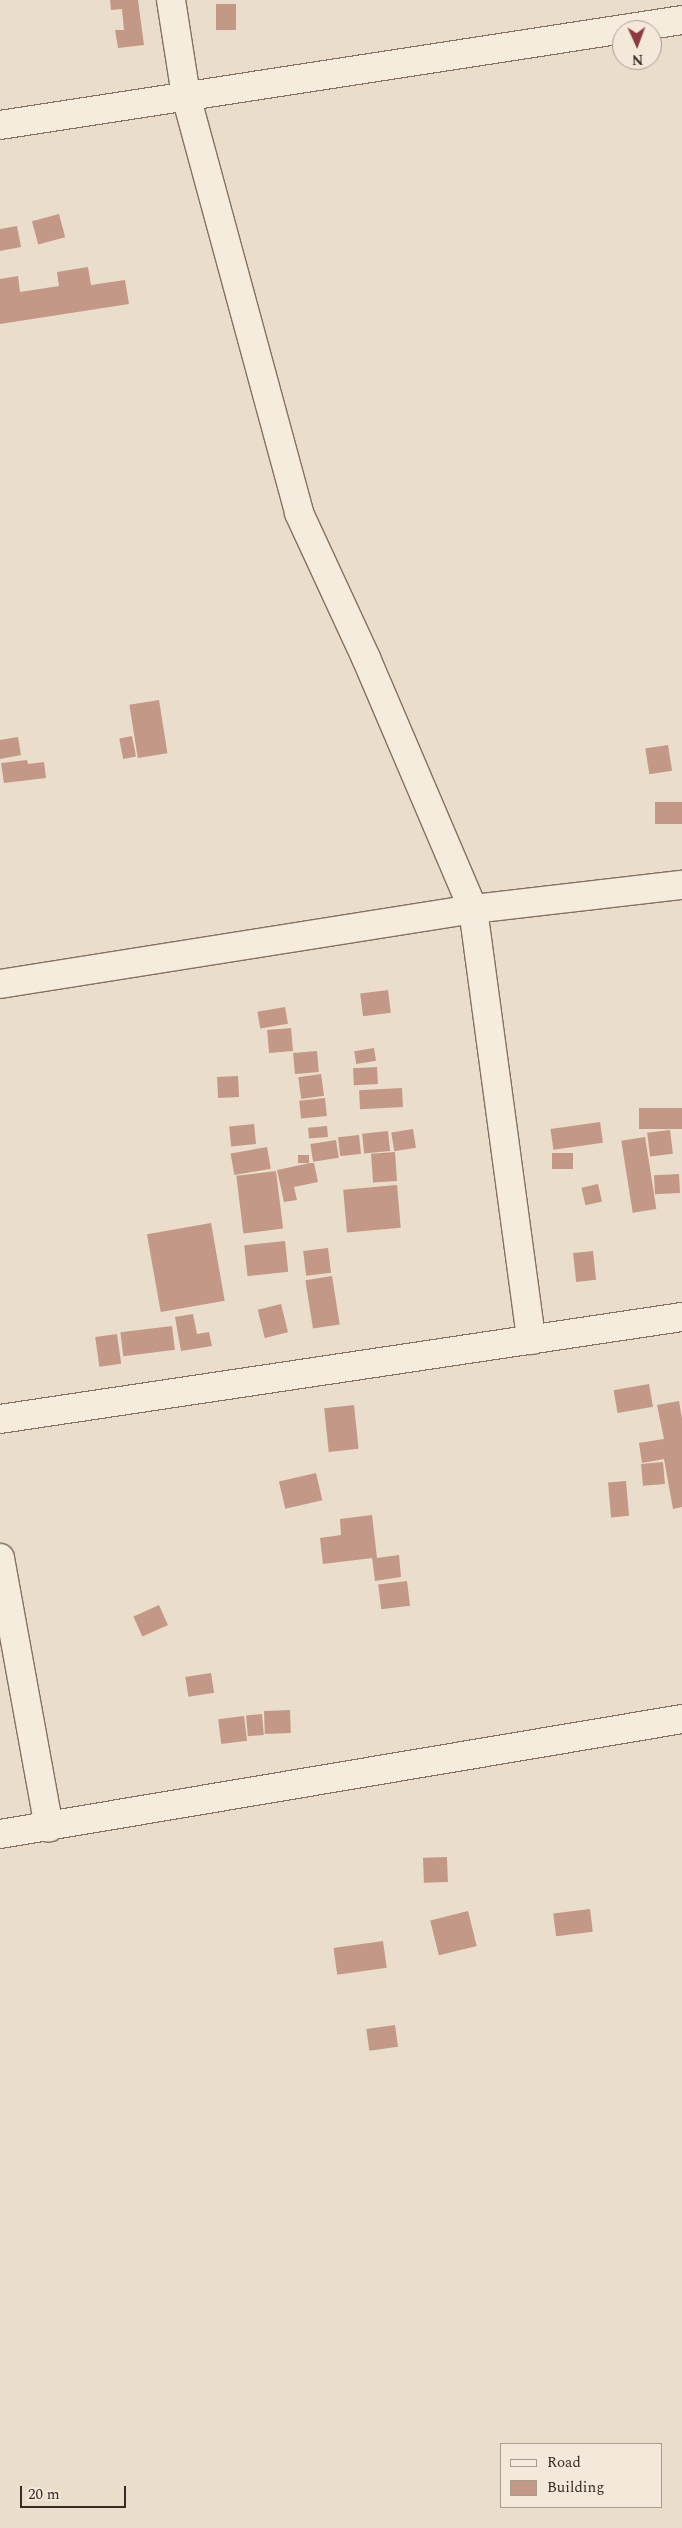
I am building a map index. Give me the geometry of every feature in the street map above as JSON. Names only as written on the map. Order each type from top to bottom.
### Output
[{"type":"street","points":[[171,0],[186,96],[299,513],[366,658],[473,910],[530,1340]]},
{"type":"street","points":[[0,125],[682,20]]},
{"type":"street","points":[[0,984],[473,910],[682,885]]},
{"type":"street","points":[[0,1420],[682,1317]]},
{"type":"street","points":[[0,1558],[49,1828]]},
{"type":"street","points":[[0,1834],[49,1828],[682,1720]]},
{"type":"building","points":[[110,0],[138,0],[144,45],[118,48],[115,30],[124,30],[122,9],[111,10]]},
{"type":"building","points":[[216,4],[236,4],[236,30],[216,30]]},
{"type":"building","points":[[59,214],[65,237],[38,244],[32,221]]},
{"type":"building","points":[[17,226],[21,247],[0,251],[0,229]]},
{"type":"building","points":[[88,267],[91,285],[125,280],[129,304],[0,324],[0,279],[18,276],[20,292],[59,286],[57,272]]},
{"type":"building","points":[[159,700],[167,753],[138,758],[129,705]]},
{"type":"building","points":[[132,736],[136,757],[123,759],[119,738]]},
{"type":"building","points":[[18,737],[21,755],[0,759],[0,740]]},
{"type":"building","points":[[668,745],[672,771],[649,774],[645,749]]},
{"type":"building","points":[[27,760],[28,764],[44,762],[46,778],[4,783],[1,763]]},
{"type":"building","points":[[655,802],[682,802],[682,824],[655,824]]},
{"type":"building","points":[[388,990],[391,1013],[363,1016],[360,993]]},
{"type":"building","points":[[285,1007],[288,1024],[260,1029],[257,1012]]},
{"type":"building","points":[[291,1028],[293,1051],[269,1053],[267,1030]]},
{"type":"building","points":[[374,1048],[376,1061],[356,1064],[354,1051]]},
{"type":"building","points":[[317,1051],[319,1072],[295,1074],[293,1053]]},
{"type":"building","points":[[377,1067],[378,1084],[354,1085],[353,1068]]},
{"type":"building","points":[[321,1074],[324,1096],[301,1099],[298,1077]]},
{"type":"building","points":[[238,1076],[239,1097],[218,1098],[217,1077]]},
{"type":"building","points":[[402,1088],[403,1107],[360,1109],[359,1090]]},
{"type":"building","points":[[325,1098],[327,1116],[301,1119],[299,1101]]},
{"type":"building","points":[[639,1108],[682,1108],[682,1129],[639,1129]]},
{"type":"building","points":[[600,1122],[603,1143],[553,1150],[550,1129]]},
{"type":"building","points":[[254,1124],[256,1144],[231,1147],[229,1127]]},
{"type":"building","points":[[327,1126],[328,1137],[309,1139],[308,1128]]},
{"type":"building","points":[[413,1129],[416,1148],[394,1151],[391,1132]]},
{"type":"building","points":[[670,1130],[673,1154],[650,1157],[647,1133]]},
{"type":"building","points":[[388,1131],[390,1151],[364,1154],[362,1134]]},
{"type":"building","points":[[359,1135],[361,1154],[340,1156],[338,1137]]},
{"type":"building","points":[[645,1137],[656,1209],[633,1213],[621,1141]]},
{"type":"building","points":[[336,1140],[339,1158],[313,1162],[310,1144]]},
{"type":"building","points":[[267,1147],[271,1169],[234,1175],[231,1153]]},
{"type":"building","points":[[395,1152],[397,1181],[373,1183],[371,1154]]},
{"type":"building","points":[[552,1153],[573,1153],[573,1169],[552,1169]]},
{"type":"building","points":[[298,1155],[309,1155],[309,1163],[298,1163]]},
{"type":"building","points":[[314,1163],[318,1182],[294,1187],[297,1200],[284,1202],[277,1170]]},
{"type":"building","points":[[276,1171],[283,1229],[243,1233],[236,1176]]},
{"type":"building","points":[[679,1174],[680,1193],[655,1194],[654,1175]]},
{"type":"building","points":[[598,1184],[602,1202],[585,1205],[581,1188]]},
{"type":"building","points":[[397,1185],[401,1228],[347,1233],[343,1190]]},
{"type":"building","points":[[211,1223],[225,1301],[161,1312],[147,1234]]},
{"type":"building","points":[[285,1241],[288,1272],[247,1276],[244,1245]]},
{"type":"building","points":[[328,1248],[331,1273],[306,1276],[303,1251]]},
{"type":"building","points":[[593,1251],[596,1280],[576,1282],[573,1253]]},
{"type":"building","points":[[332,1276],[340,1324],[313,1329],[305,1280]]},
{"type":"building","points":[[281,1304],[288,1332],[265,1338],[258,1310]]},
{"type":"building","points":[[193,1314],[197,1334],[209,1332],[212,1346],[181,1351],[175,1317]]},
{"type":"building","points":[[172,1326],[175,1350],[123,1356],[120,1332]]},
{"type":"building","points":[[117,1334],[121,1364],[99,1367],[95,1337]]},
{"type":"building","points":[[649,1384],[653,1407],[618,1413],[614,1390]]},
{"type":"building","points":[[679,1401],[682,1419],[682,1507],[673,1509],[664,1459],[642,1463],[639,1443],[664,1439],[657,1405]]},
{"type":"building","points":[[354,1405],[359,1449],[329,1452],[324,1408]]},
{"type":"building","points":[[663,1462],[665,1484],[643,1486],[641,1464]]},
{"type":"building","points":[[316,1473],[322,1500],[285,1509],[279,1482]]},
{"type":"building","points":[[626,1481],[629,1516],[611,1517],[608,1483]]},
{"type":"building","points":[[372,1515],[377,1558],[399,1555],[401,1577],[375,1581],[372,1558],[323,1564],[320,1538],[341,1535],[340,1519]]},
{"type":"building","points":[[407,1581],[410,1606],[381,1609],[378,1585]]},
{"type":"building","points":[[159,1605],[168,1625],[142,1636],[133,1616]]},
{"type":"building","points":[[211,1673],[214,1693],[188,1697],[185,1677]]},
{"type":"building","points":[[290,1710],[291,1733],[265,1734],[264,1711]]},
{"type":"building","points":[[262,1714],[264,1735],[248,1736],[246,1715]]},
{"type":"building","points":[[244,1716],[247,1741],[221,1744],[218,1719]]},
{"type":"building","points":[[447,1857],[448,1882],[424,1883],[423,1858]]},
{"type":"building","points":[[590,1909],[593,1932],[556,1936],[553,1914]]},
{"type":"building","points":[[468,1911],[477,1946],[439,1955],[430,1920]]},
{"type":"building","points":[[383,1941],[387,1968],[337,1975],[333,1948]]},
{"type":"building","points":[[395,2025],[398,2047],[369,2051],[366,2029]]}]
